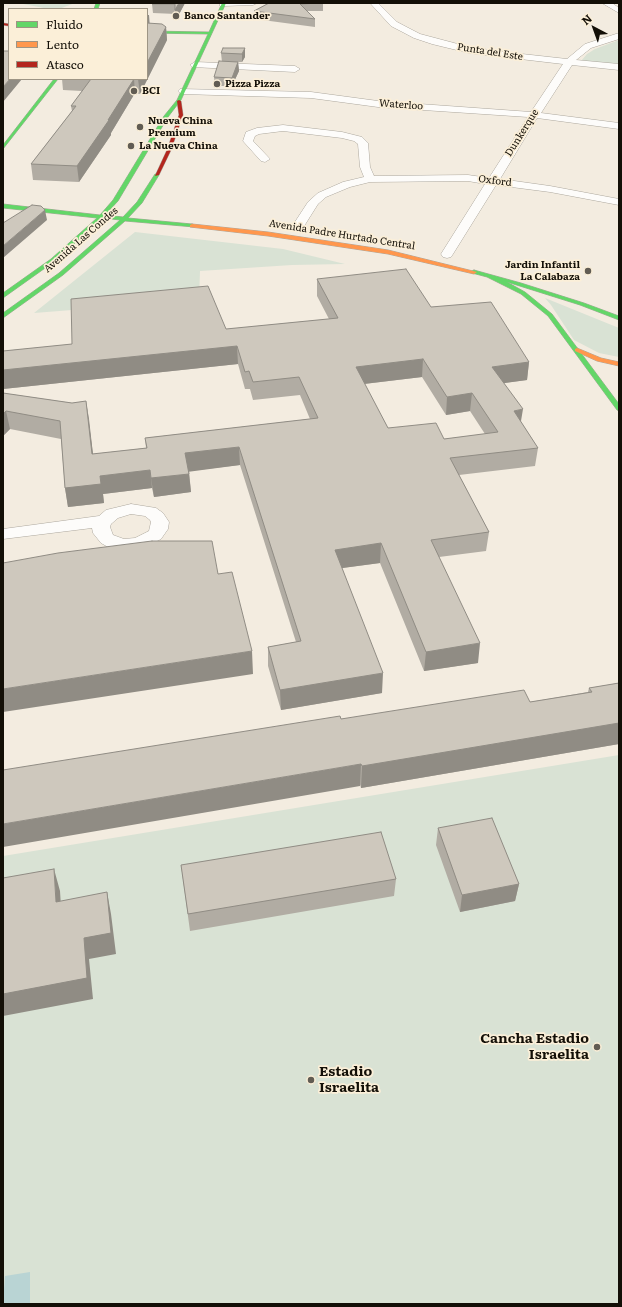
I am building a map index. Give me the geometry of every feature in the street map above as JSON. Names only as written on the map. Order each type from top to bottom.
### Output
[{"type":"main road","name":"Avenida Las Condes","points":[[3,296],[53,260],[110,206],[166,116],[181,96],[224,4]]},
{"type":"main road","points":[[148,32],[210,33]]},
{"type":"main road","points":[[3,148],[55,80]]},
{"type":"main road","name":"Avenida Las Condes","points":[[3,316],[61,274],[124,219],[138,209],[169,150],[181,116],[181,96]]},
{"type":"main road","points":[[99,205],[138,209]]},
{"type":"main road","name":"Avenida Padre Hurtado Central","points":[[3,206],[237,230],[337,243],[416,258],[486,275],[551,293],[619,318]]},
{"type":"main road","points":[[435,252],[451,255]]},
{"type":"main road","points":[[486,275],[516,288],[541,306],[559,324],[619,408]]},
{"type":"main road","points":[[577,350],[599,360],[619,364]]},
{"type":"main road","points":[[618,389],[617,396],[619,408]]},
{"type":"street","points":[[224,4],[253,3]]},
{"type":"street","name":"Punta del Este","points":[[374,3],[394,24],[416,36],[435,42],[469,50],[504,55],[619,67]]},
{"type":"street","points":[[606,3],[619,11]]},
{"type":"street","name":"Dunkerque","points":[[451,255],[493,181],[569,62],[588,46],[619,36]]},
{"type":"street","points":[[195,65],[295,69]]},
{"type":"street","name":"Waterloo","points":[[181,96],[311,95],[378,104],[534,115],[619,126]]},
{"type":"street","points":[[265,159],[248,141],[250,134],[258,131],[283,128],[342,135],[358,139],[363,144],[364,162],[370,179]]},
{"type":"street","name":"Oxford","points":[[297,228],[314,202],[322,195],[347,184],[370,179],[461,178],[558,190],[619,202]]},
{"type":"street","points":[[3,534],[104,521],[112,514],[136,509],[150,512],[157,517],[160,522],[159,529],[140,548],[114,543],[107,539],[102,533],[101,527],[104,521]]},
{"type":"green space","points":[[18,3],[75,3],[62,8],[44,8]]},
{"type":"green space","points":[[619,40],[619,66],[581,61],[587,54],[595,49]]},
{"type":"green space","points":[[135,232],[283,249],[345,264],[292,265],[200,271],[199,300],[34,313]]},
{"type":"green space","points":[[545,298],[619,328],[619,357],[599,353],[574,340]]},
{"type":"green space","name":"Estadio Israelita","points":[[619,755],[619,1304],[3,1304],[3,856]]},
{"type":"water","points":[[30,1272],[30,1304],[3,1304],[5,1276]]},
{"type":"building","points":[[152,3],[179,3],[175,10],[175,4]]},
{"type":"building","points":[[269,3],[321,3],[300,4],[315,19],[254,11]]},
{"type":"building","points":[[148,23],[162,24],[166,27],[148,61]]},
{"type":"building","points":[[223,48],[245,48],[242,54],[221,53]]},
{"type":"building","points":[[3,51],[8,51],[9,80],[3,87]]},
{"type":"building","points":[[219,61],[238,62],[232,78],[214,77]]},
{"type":"building","points":[[90,80],[133,80],[109,120],[77,166],[31,164],[76,106],[71,106]]},
{"type":"building","points":[[32,205],[41,206],[45,210],[3,246],[3,223]]},
{"type":"building","points":[[406,269],[431,307],[491,302],[529,362],[492,367],[523,409],[514,411],[538,448],[450,458],[489,532],[431,540],[480,643],[426,652],[381,543],[335,550],[383,673],[280,690],[268,647],[301,641],[239,447],[185,453],[189,474],[151,478],[150,470],[100,476],[101,484],[65,488],[60,421],[6,411],[3,414],[3,393],[72,403],[86,401],[92,454],[147,448],[145,438],[318,418],[299,377],[253,382],[249,371],[245,372],[237,346],[3,370],[3,351],[72,344],[71,299],[208,286],[226,329],[338,318],[317,279]],"holes":[[[423,359],[447,397],[472,393],[498,432],[444,439],[436,423],[388,428],[356,367]]]},
{"type":"building","points":[[152,541],[212,541],[218,574],[232,572],[252,651],[3,689],[3,563],[58,553]]},
{"type":"building","points":[[619,683],[619,723],[362,766],[361,764],[3,824],[3,770],[340,716],[341,719],[524,690],[530,702],[592,692],[589,688]]},
{"type":"building","points":[[492,818],[519,884],[462,895],[438,828]]},
{"type":"building","points":[[381,832],[396,879],[188,914],[181,865]]},
{"type":"building","points":[[54,869],[56,902],[107,892],[111,933],[84,938],[87,978],[3,994],[3,878]]},
{"type":"traffic: fast","points":[[96,8],[98,3]]},
{"type":"traffic: fast","points":[[3,296],[53,260],[101,217],[115,201],[166,116],[179,100],[224,3]]},
{"type":"traffic: fast","points":[[148,32],[210,33]]},
{"type":"traffic: fast","points":[[3,148],[55,80]]},
{"type":"traffic: fast","points":[[3,316],[61,274],[116,227],[139,203],[157,175]]},
{"type":"traffic: fast","points":[[3,206],[192,226]]},
{"type":"traffic: fast","points":[[474,272],[519,284],[582,304],[619,318]]},
{"type":"traffic: fast","points":[[487,275],[523,293],[550,315],[619,409]]},
{"type":"traffic: slow","points":[[192,226],[268,234],[388,252],[474,272]]},
{"type":"traffic: slow","points":[[577,350],[599,360],[619,364]]},
{"type":"traffic: jam","points":[[3,24],[8,25]]},
{"type":"traffic: jam","points":[[157,175],[169,150],[181,115],[179,101]]},
{"type":"place","name":"Banco Santander","points":[[176,16]]},
{"type":"place","name":"Pizza Pizza","points":[[217,84]]},
{"type":"place","name":"BCI","points":[[134,91]]},
{"type":"place","name":"Nueva China Premium","points":[[140,127]]},
{"type":"place","name":"La Nueva China","points":[[131,146]]},
{"type":"place","name":"Jardin Infantil La Calabaza","points":[[588,271]]},
{"type":"place","name":"Cancha Estadio Israelita","points":[[597,1047]]},
{"type":"place","name":"Estadio Israelita","points":[[311,1080]]}]
